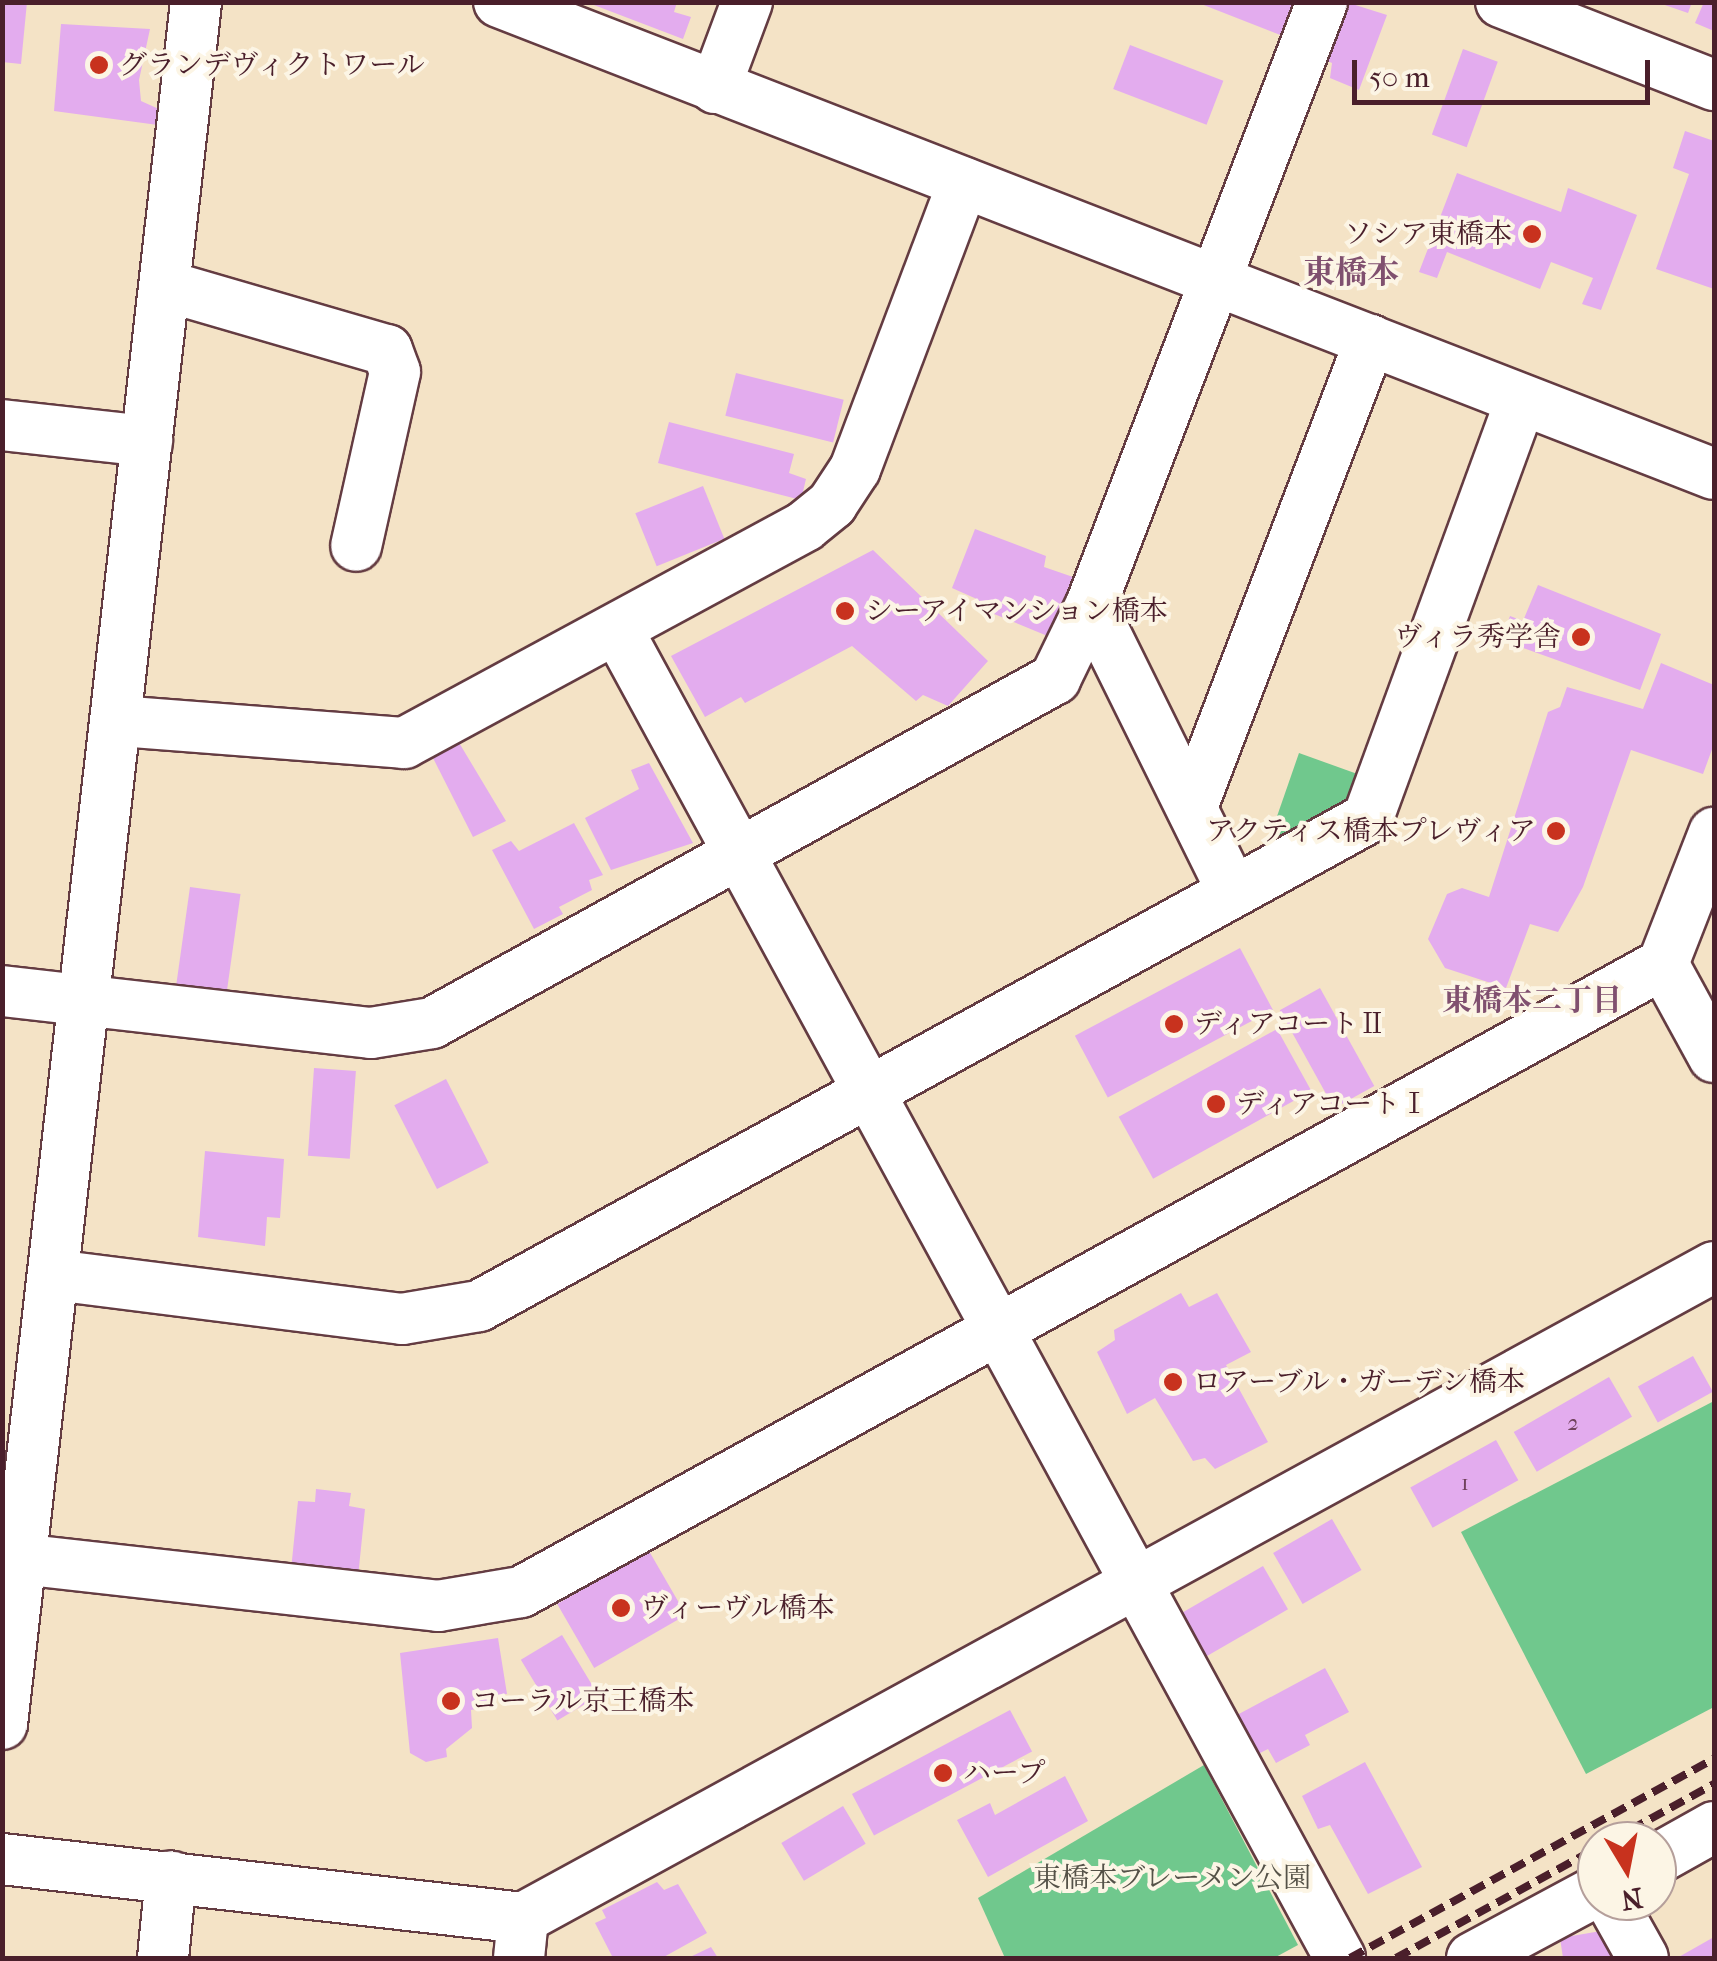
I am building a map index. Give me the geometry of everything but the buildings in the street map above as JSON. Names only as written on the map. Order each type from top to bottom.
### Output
[{"type":"street","points":[[2,1724],[12,1558],[54,1275],[196,2]]},
{"type":"street","points":[[499,2],[1714,474]]},
{"type":"street","points":[[715,88],[747,2]]},
{"type":"street","points":[[2,992],[371,1033],[432,1023],[1056,679],[1090,605],[1322,2]]},
{"type":"street","points":[[1501,2],[1714,85]]},
{"type":"street","points":[[118,721],[404,743],[805,526],[832,504],[855,470],[963,183]]},
{"type":"street","points":[[166,286],[387,350],[395,372],[356,546]]},
{"type":"street","points":[[1192,807],[1370,340]]},
{"type":"street","points":[[54,1275],[402,1319],[479,1306],[1368,818],[1521,400]]},
{"type":"street","points":[[2,425],[147,441]]},
{"type":"street","points":[[1090,605],[1232,890]]},
{"type":"street","points":[[618,629],[1138,1579],[1340,1958]]},
{"type":"street","points":[[12,1558],[438,1606],[521,1592],[1664,964],[1714,834]]},
{"type":"street","points":[[1664,964],[1714,1057]]},
{"type":"street","points":[[2,1859],[171,1876],[521,1938],[1138,1579],[1714,1267]]},
{"type":"street","points":[[1677,1847],[1714,1827]]},
{"type":"street","points":[[163,1958],[171,1876]]},
{"type":"street","points":[[1472,1958],[1577,1902]]},
{"type":"street","points":[[1622,1921],[1643,1958]]},
{"type":"green space","points":[[1299,753],[1363,776],[1355,800],[1265,851]]},
{"type":"green space","points":[[1714,1401],[1714,1707],[1586,1774],[1461,1532]]},
{"type":"green space","name":"東橋本ブレーメン公園","points":[[1204,1765],[1298,1945],[1274,1958],[1005,1958],[978,1898]]},
{"type":"railway","points":[[1350,1958],[1714,1759]]},
{"type":"railway","points":[[1646,1821],[1714,1784]]},
{"type":"railway","points":[[1396,1958],[1577,1859]]},
{"type":"place","name":"グランデヴィクトワール","points":[[99,65]]},
{"type":"place","name":"ソシア東橋本","points":[[1532,234]]},
{"type":"place","name":"シーアイマンション橋本","points":[[845,611]]},
{"type":"place","name":"ヴィラ秀学舎","points":[[1581,637]]},
{"type":"place","name":"アクティス橋本プレヴィア","points":[[1556,831]]},
{"type":"place","name":"ディアコートⅡ","points":[[1174,1024]]},
{"type":"place","name":"ディアコートⅠ","points":[[1216,1104]]},
{"type":"place","name":"ロアーブル・ガーデン橋本","points":[[1173,1382]]},
{"type":"place","name":"ヴィーヴル橋本","points":[[621,1608]]},
{"type":"place","name":"コーラル京王橋本","points":[[451,1701]]},
{"type":"place","name":"ハープ","points":[[943,1773]]},
{"type":"district","name":"東橋本","points":[[1351,273]]},
{"type":"district","name":"東橋本二丁目","points":[[1532,1001]]}]
